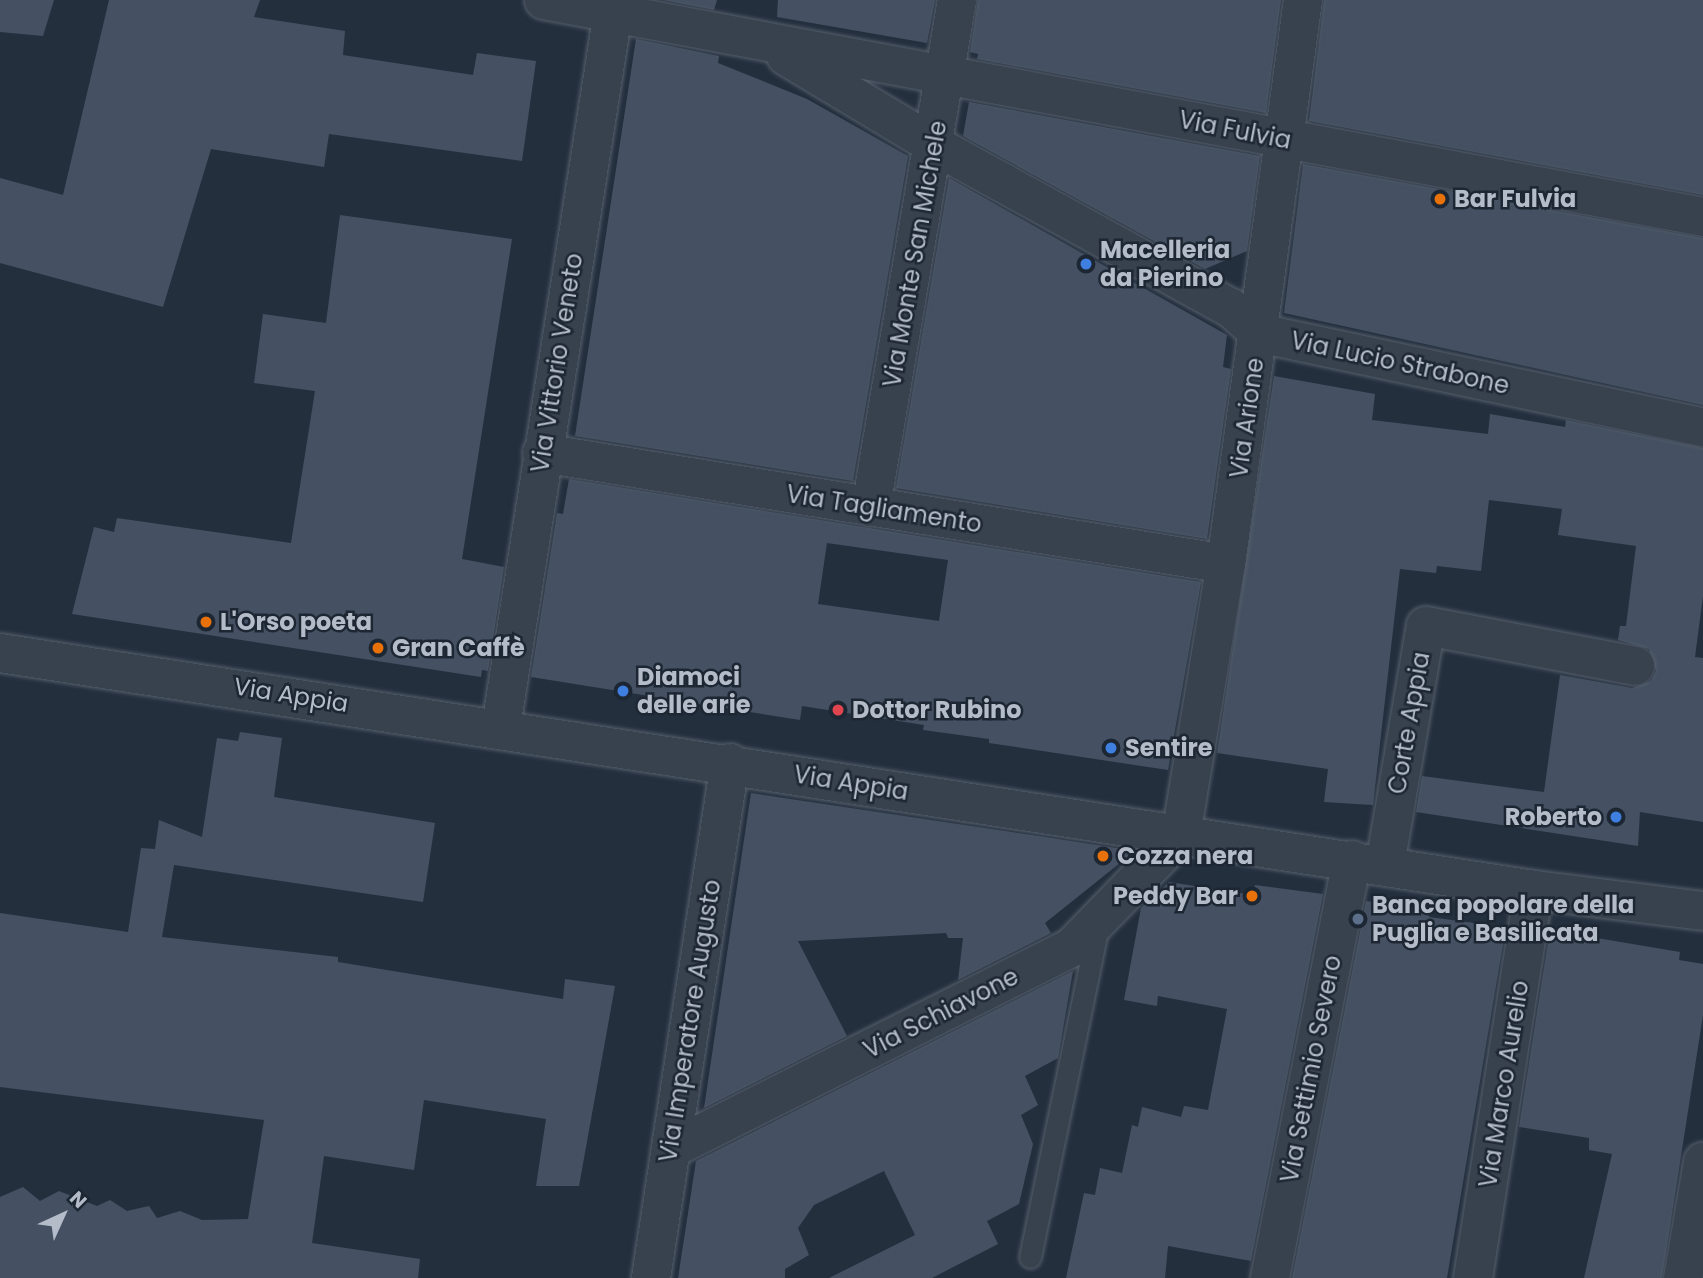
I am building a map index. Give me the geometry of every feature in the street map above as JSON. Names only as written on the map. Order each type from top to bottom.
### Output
[{"type":"street","name":"Via Fulvia","points":[[544,0],[614,6],[767,44],[1703,216]]},
{"type":"street","name":"Via Monte San Michele","points":[[872,507],[947,76],[957,0]]},
{"type":"street","name":"Via Arione","points":[[1181,835],[1226,564],[1303,0]]},
{"type":"street","name":"Via Vittorio Veneto","points":[[501,727],[614,6]]},
{"type":"street","name":"Via Fulvia","points":[[767,44],[933,145]]},
{"type":"street","name":"Via Lucio Strabone","points":[[933,145],[1231,308],[1259,333],[1703,427]]},
{"type":"street","name":"Via Tagliamento","points":[[542,453],[1226,564]]},
{"type":"street","name":"Corte Appia","points":[[1368,862],[1426,626],[1635,666]]},
{"type":"street","name":"Via Appia","points":[[0,653],[501,727],[1534,890],[1703,911]]},
{"type":"street","name":"Via Imperatore Augusto","points":[[651,1278],[730,763]]},
{"type":"street","name":"Via Schiavone","points":[[671,1149],[1072,947],[1181,835]]},
{"type":"street","name":"Via Settimio Severo","points":[[1270,1278],[1368,862]]},
{"type":"street","name":"Via Marco Aurelio","points":[[1473,1278],[1534,890]]},
{"type":"street","points":[[1683,1278],[1703,1162]]},
{"type":"lane","points":[[1030,1257],[1100,918]]},
{"type":"building","points":[[0,0],[54,0],[43,36],[0,32]]},
{"type":"building","points":[[109,0],[260,0],[254,17],[345,31],[343,55],[473,75],[477,53],[536,61],[522,161],[329,134],[324,167],[211,149],[163,307],[0,263],[0,178],[63,195]]},
{"type":"building","points":[[663,0],[717,0],[714,10]]},
{"type":"building","points":[[778,0],[935,0],[927,43],[777,17]]},
{"type":"building","points":[[978,0],[1281,0],[1266,113],[977,59],[978,54],[970,52]]},
{"type":"building","points":[[1324,0],[1703,0],[1703,195],[1309,121]]},
{"type":"building","points":[[636,39],[719,56],[718,63],[807,99],[908,156],[853,481],[575,436]]},
{"type":"building","points":[[969,102],[1260,156],[1247,251],[1205,269],[963,136]]},
{"type":"building","points":[[1303,164],[1703,238],[1703,405],[1284,313]]},
{"type":"building","points":[[949,178],[1227,335],[1223,367],[1231,369],[1207,539],[896,488]]},
{"type":"building","points":[[340,215],[512,239],[462,559],[504,567],[488,671],[482,670],[481,677],[72,614],[94,527],[114,532],[117,518],[291,543],[315,391],[254,383],[263,314],[326,323]]},
{"type":"building","points":[[1274,376],[1375,394],[1372,420],[1488,434],[1490,414],[1565,427],[1566,420],[1703,448],[1703,596],[1695,657],[1703,658],[1703,822],[1640,812],[1638,846],[1416,812],[1422,776],[1544,792],[1560,675],[1632,688],[1651,681],[1656,671],[1649,649],[1618,640],[1620,626],[1626,626],[1636,546],[1558,535],[1562,509],[1489,500],[1481,571],[1437,566],[1436,573],[1400,569],[1373,805],[1324,802],[1328,769],[1217,753]]},
{"type":"building","points":[[569,479],[1201,582],[1168,770],[989,743],[989,739],[923,730],[924,725],[802,706],[800,720],[531,677],[557,513],[563,514]],"holes":[[[827,543],[948,560],[939,621],[818,604]]]},
{"type":"building","points":[[240,732],[282,738],[274,797],[435,823],[423,902],[174,865],[162,937],[338,957],[338,962],[563,999],[565,979],[615,986],[579,1186],[536,1186],[546,1119],[424,1100],[414,1170],[324,1156],[312,1243],[420,1259],[418,1278],[0,1278],[0,1197],[23,1187],[40,1201],[59,1191],[97,1206],[110,1200],[127,1211],[149,1206],[157,1218],[180,1211],[202,1220],[248,1219],[264,1120],[0,1087],[0,913],[128,932],[141,848],[155,849],[159,820],[202,837],[217,738],[238,741]]},
{"type":"building","points":[[751,793],[1135,851],[1045,923],[1051,933],[958,980],[963,938],[948,938],[946,933],[798,941],[847,1036],[704,1108]]},
{"type":"building","points":[[1169,882],[1252,895],[1255,885],[1323,894],[1251,1261],[1168,1246],[1165,1278],[1066,1278],[1084,1193],[1095,1195],[1100,1168],[1122,1173],[1132,1125],[1138,1127],[1142,1107],[1181,1117],[1184,1106],[1208,1110],[1227,1009],[1158,996],[1157,1006],[1124,1000],[1141,908]]},
{"type":"building","points":[[1366,901],[1430,910],[1429,917],[1482,924],[1481,929],[1505,932],[1447,1278],[1292,1278]]},
{"type":"building","points":[[1573,934],[1680,952],[1679,960],[1703,964],[1703,1015],[1662,1278],[1584,1278],[1612,1154],[1589,1150],[1589,1138],[1519,1127],[1549,936],[1572,939]]},
{"type":"building","points":[[1073,971],[1058,1058],[1025,1076],[1038,1105],[1021,1115],[1033,1144],[1019,1204],[987,1221],[998,1244],[932,1278],[829,1278],[915,1235],[884,1171],[814,1205],[798,1228],[809,1255],[785,1269],[785,1278],[678,1278],[696,1161]]},
{"type":"place","name":"Bar Fulvia","points":[[1440,199]]},
{"type":"place","name":"Macelleria da Pierino","points":[[1086,264]]},
{"type":"place","name":"L'Orso poeta","points":[[206,622]]},
{"type":"place","name":"Gran Caffè","points":[[378,648]]},
{"type":"place","name":"Diamoci delle arie","points":[[623,691]]},
{"type":"place","name":"Dottor Rubino","points":[[838,710]]},
{"type":"place","name":"Sentire","points":[[1111,748]]},
{"type":"place","name":"Roberto","points":[[1616,817]]},
{"type":"place","name":"Cozza nera","points":[[1103,856]]},
{"type":"place","name":"Peddy Bar","points":[[1252,896]]},
{"type":"place","name":"Banca popolare della Puglia e Basilicata","points":[[1358,919]]}]
